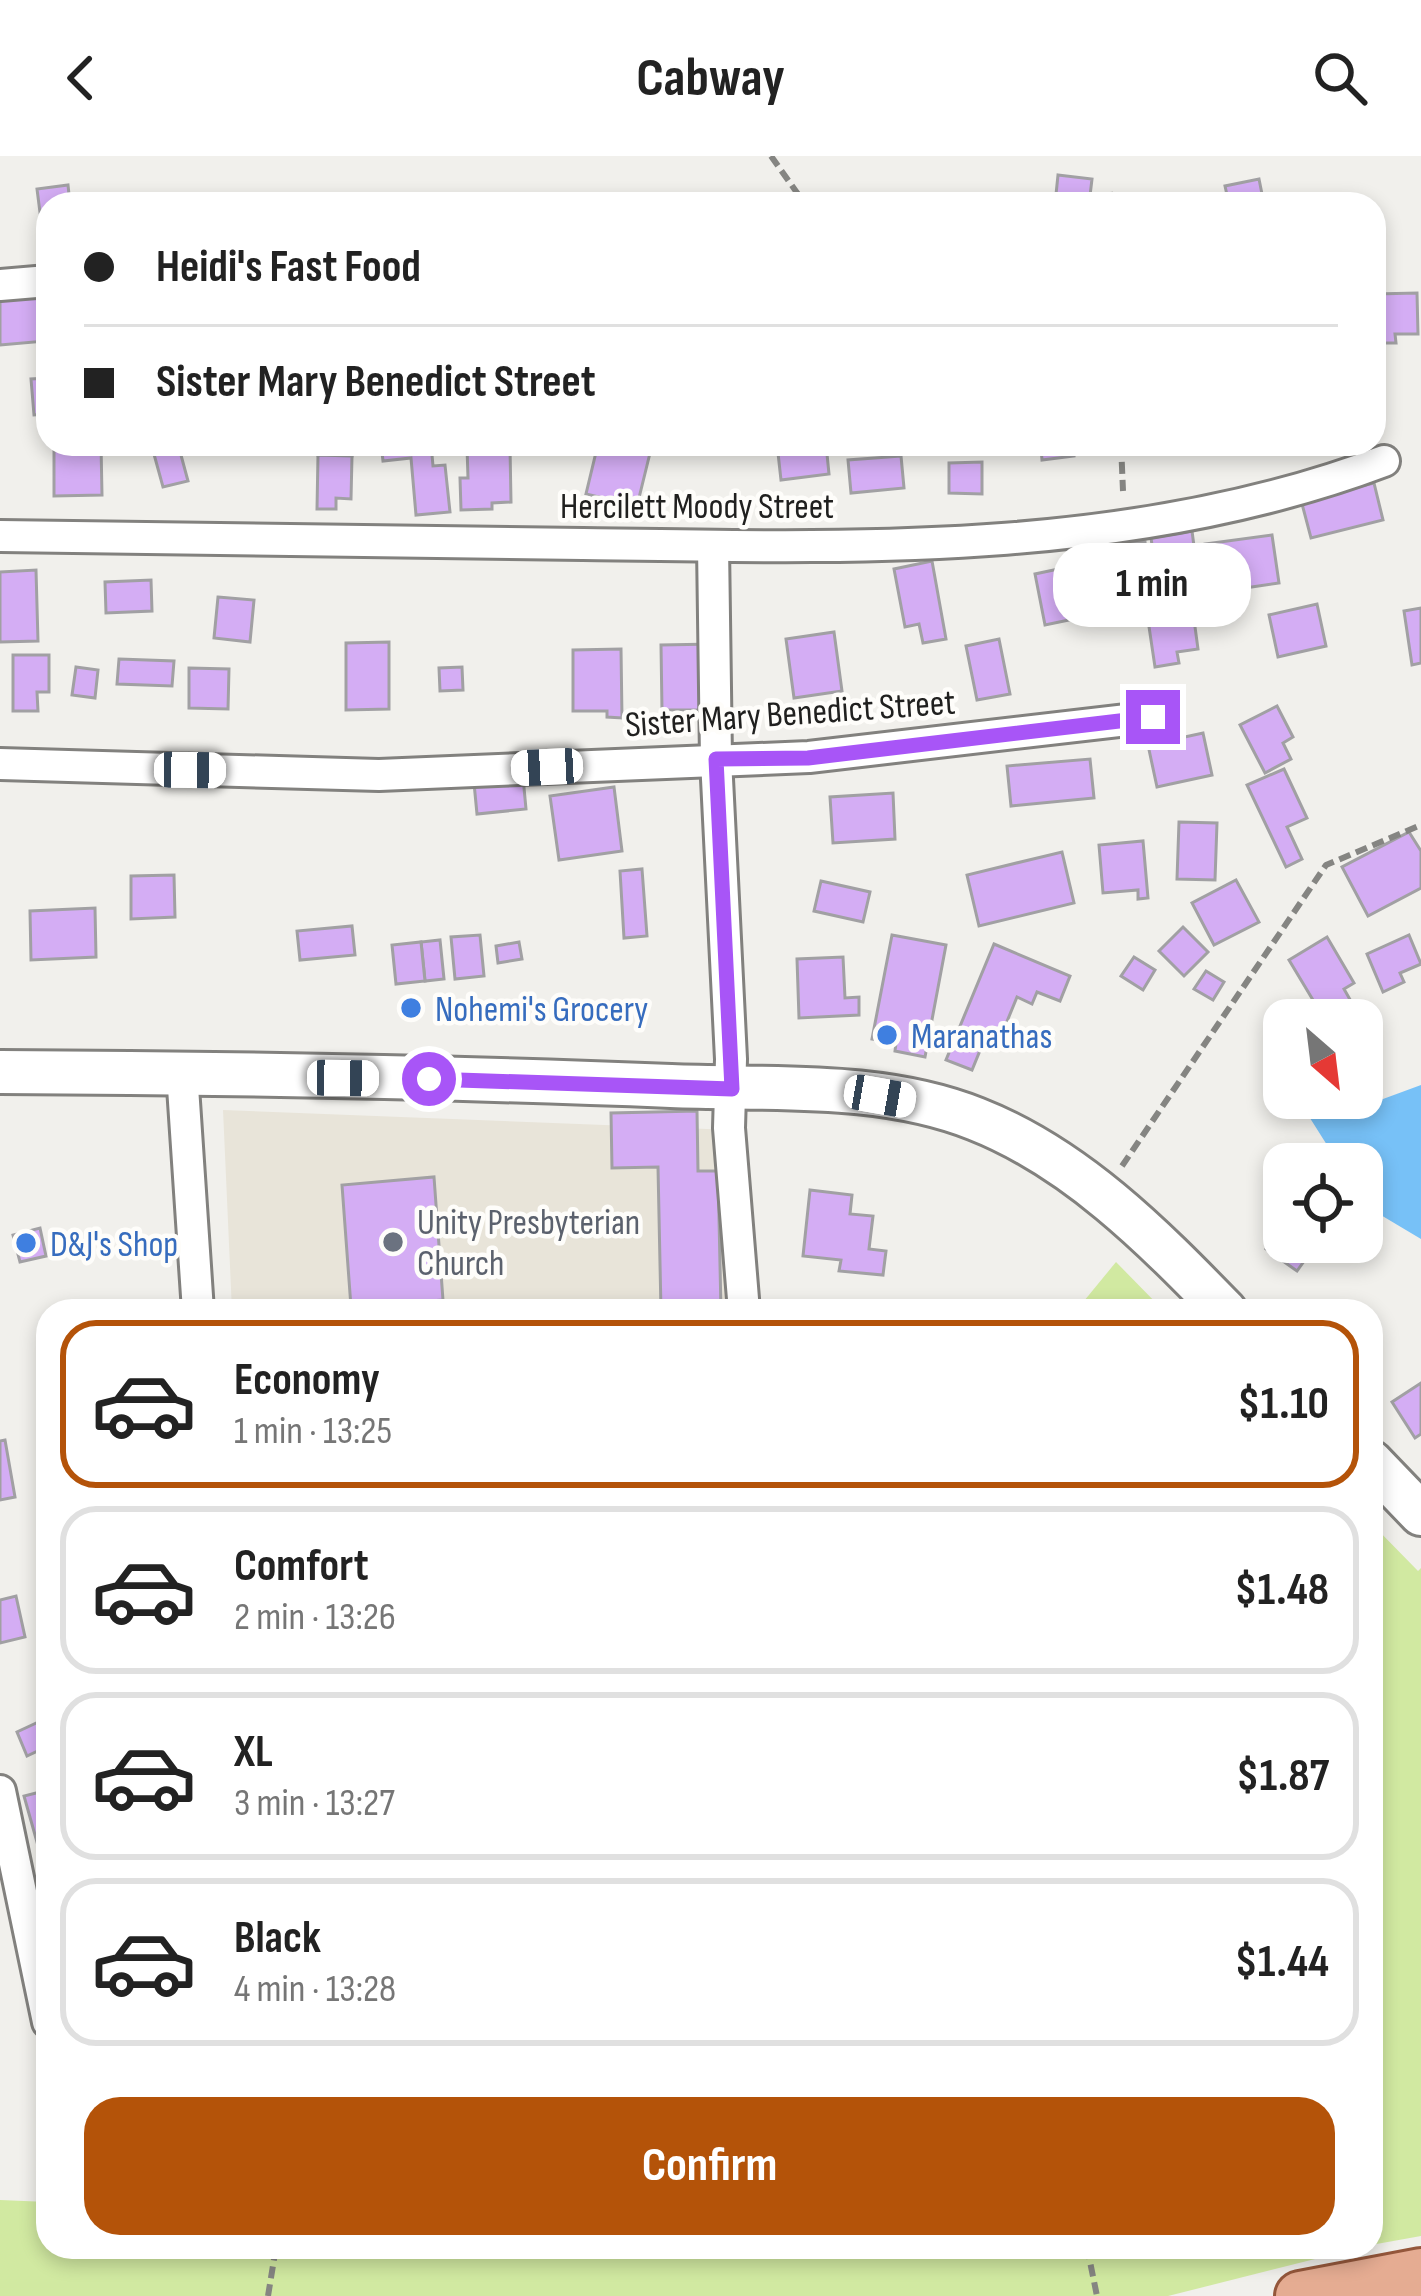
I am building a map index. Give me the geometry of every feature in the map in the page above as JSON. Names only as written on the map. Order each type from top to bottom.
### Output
[{"type":"main road","points":[[1300,2296],[1421,2273]]},
{"type":"street","points":[[0,284],[36,282]]},
{"type":"street","name":"Hercilett Moody Street","points":[[0,536],[712,546],[1007,541],[1125,525],[1299,492],[1384,461]]},
{"type":"street","points":[[712,546],[716,759],[732,1089],[729,1128],[743,1299]]},
{"type":"street","name":"Sister Mary Benedict Street","points":[[0,764],[379,775],[808,758],[1153,717]]},
{"type":"street","points":[[0,1072],[182,1072],[852,1091],[972,1117],[1023,1140],[1103,1193],[1213,1299]]},
{"type":"street","points":[[182,1072],[197,1299]]},
{"type":"street","points":[[1383,1474],[1421,1514]]},
{"type":"street","points":[[0,1791],[36,1964]]},
{"type":"path","points":[[771,156],[796,192]]},
{"type":"path","points":[[1122,456],[1125,525]]},
{"type":"path","points":[[1103,1193],[1326,865],[1421,825]]},
{"type":"path","points":[[268,2296],[274,2259]]},
{"type":"path","points":[[1089,2259],[1097,2296]]},
{"type":"shaded area","points":[[223,1110],[733,1130],[737,1299],[231,1299]]},
{"type":"green space","points":[[1116,1262],[1152,1299],[1086,1299]]},
{"type":"green space","points":[[1383,1535],[1418,1571],[1421,1568],[1421,2236],[1383,2243]]},
{"type":"green space","points":[[0,2200],[36,2202],[36,2259],[1315,2259],[1168,2296],[0,2296]]},
{"type":"water","points":[[1421,1085],[1421,1239],[1383,1216],[1383,1143],[1326,1143],[1311,1119],[1383,1119],[1383,1099]]},
{"type":"building","points":[[1058,175],[1092,179],[1090,192],[1056,192]]},
{"type":"building","points":[[1259,179],[1262,192],[1226,192],[1225,186]]},
{"type":"building","points":[[68,185],[69,192],[37,192]]},
{"type":"building","points":[[36,291],[36,342],[0,345],[0,294]]},
{"type":"building","points":[[1417,293],[1418,334],[1395,334],[1396,343],[1386,343],[1386,294]]},
{"type":"building","points":[[31,379],[36,379],[36,415],[34,415]]},
{"type":"building","points":[[54,456],[101,456],[102,495],[54,496]]},
{"type":"building","points":[[154,456],[181,456],[188,481],[163,487]]},
{"type":"building","points":[[318,456],[352,456],[351,499],[336,498],[336,509],[317,509]]},
{"type":"building","points":[[382,456],[432,456],[433,466],[445,465],[450,512],[416,515],[411,458],[383,461]]},
{"type":"building","points":[[467,456],[510,456],[511,502],[492,503],[492,509],[461,510],[460,478],[468,478]]},
{"type":"building","points":[[595,456],[649,456],[637,506],[586,494]]},
{"type":"building","points":[[778,456],[827,456],[829,474],[781,480]]},
{"type":"building","points":[[901,456],[904,488],[851,493],[848,460]]},
{"type":"building","points":[[982,462],[982,494],[949,493],[949,463]]},
{"type":"building","points":[[1374,483],[1383,520],[1311,538],[1301,500]]},
{"type":"building","points":[[1192,531],[1197,569],[1185,570],[1190,603],[1161,607],[1151,538]]},
{"type":"building","points":[[1272,535],[1279,583],[1211,593],[1205,544]]},
{"type":"building","points":[[1145,542],[1152,609],[1122,613],[1113,545]]},
{"type":"building","points":[[932,561],[946,639],[923,643],[919,624],[905,627],[894,569]]},
{"type":"building","points":[[1077,565],[1088,616],[1045,625],[1035,574]]},
{"type":"building","points":[[36,570],[38,641],[0,642],[0,572]]},
{"type":"building","points":[[151,580],[152,611],[106,613],[105,582]]},
{"type":"building","points":[[218,597],[254,600],[250,642],[214,638]]},
{"type":"building","points":[[1317,604],[1326,646],[1278,657],[1269,615]]},
{"type":"building","points":[[1421,608],[1421,663],[1412,665],[1404,611]]},
{"type":"building","points":[[1193,612],[1198,649],[1177,652],[1179,663],[1155,667],[1148,620]]},
{"type":"building","points":[[834,632],[842,691],[794,698],[786,639]]},
{"type":"building","points":[[999,639],[1010,694],[977,700],[966,646]]},
{"type":"building","points":[[389,642],[389,709],[346,710],[346,643]]},
{"type":"building","points":[[713,644],[714,710],[662,710],[661,645]]},
{"type":"building","points":[[621,649],[622,718],[607,717],[607,711],[573,711],[573,650]]},
{"type":"building","points":[[13,655],[49,655],[49,692],[37,692],[38,711],[13,711]]},
{"type":"building","points":[[119,659],[174,661],[172,686],[117,684]]},
{"type":"building","points":[[76,667],[98,670],[95,698],[72,695]]},
{"type":"building","points":[[462,667],[463,690],[440,691],[439,668]]},
{"type":"building","points":[[189,668],[229,669],[228,709],[189,708]]},
{"type":"building","points":[[1277,706],[1293,737],[1283,743],[1291,759],[1265,773],[1240,725]]},
{"type":"building","points":[[1203,733],[1212,775],[1157,787],[1148,745]]},
{"type":"building","points":[[1090,759],[1094,798],[1011,806],[1007,766]]},
{"type":"building","points":[[1284,769],[1307,818],[1287,827],[1302,859],[1286,867],[1247,785]]},
{"type":"building","points":[[523,777],[526,809],[477,814],[474,783]]},
{"type":"building","points":[[614,787],[622,851],[559,860],[550,796]]},
{"type":"building","points":[[893,793],[895,839],[833,843],[830,797]]},
{"type":"building","points":[[1179,822],[1217,823],[1215,880],[1177,879]]},
{"type":"building","points":[[1409,832],[1421,851],[1421,888],[1368,916],[1342,867]]},
{"type":"building","points":[[1143,841],[1148,898],[1138,899],[1138,890],[1103,893],[1099,845]]},
{"type":"building","points":[[1062,852],[1074,903],[979,926],[967,875]]},
{"type":"building","points":[[642,869],[647,936],[624,938],[620,871]]},
{"type":"building","points":[[174,875],[175,917],[131,919],[131,876]]},
{"type":"building","points":[[1236,880],[1259,922],[1214,945],[1192,903]]},
{"type":"building","points":[[821,881],[870,892],[863,922],[814,911]]},
{"type":"building","points":[[95,908],[96,957],[31,960],[30,911]]},
{"type":"building","points":[[352,926],[355,955],[300,960],[297,931]]},
{"type":"building","points":[[1183,927],[1208,952],[1184,976],[1159,951]]},
{"type":"building","points":[[480,935],[484,976],[455,979],[451,937]]},
{"type":"building","points":[[892,935],[946,945],[925,1057],[895,1051],[896,1043],[872,1039]]},
{"type":"building","points":[[1409,935],[1421,964],[1400,973],[1404,982],[1383,992],[1367,954]]},
{"type":"building","points":[[1327,937],[1354,983],[1344,989],[1350,999],[1312,999],[1289,960]]},
{"type":"building","points":[[440,940],[444,979],[425,981],[421,942]]},
{"type":"building","points":[[421,942],[425,981],[396,984],[392,945]]},
{"type":"building","points":[[519,942],[522,959],[498,963],[496,946]]},
{"type":"building","points":[[994,944],[1070,976],[1060,1001],[1037,992],[1032,1004],[1017,997],[999,1041],[986,1036],[972,1070],[946,1060]]},
{"type":"building","points":[[843,957],[845,998],[859,997],[859,1015],[799,1018],[797,959]]},
{"type":"building","points":[[1134,957],[1155,970],[1143,990],[1121,976]]},
{"type":"building","points":[[1206,971],[1224,982],[1213,1000],[1194,989]]},
{"type":"building","points":[[697,1111],[698,1171],[718,1171],[721,1299],[661,1299],[658,1167],[612,1168],[611,1113]]},
{"type":"building","name":"Unity Presbyterian Church","points":[[434,1177],[443,1299],[350,1299],[342,1185]]},
{"type":"building","points":[[810,1190],[852,1195],[850,1214],[873,1216],[869,1249],[886,1251],[883,1275],[839,1271],[841,1260],[803,1256]]},
{"type":"building","points":[[40,1228],[46,1256],[20,1262],[13,1235]]},
{"type":"building","points":[[1421,1383],[1421,1434],[1415,1438],[1392,1402]]},
{"type":"building","points":[[5,1440],[15,1497],[0,1500],[0,1441]]},
{"type":"building","points":[[16,1596],[25,1637],[0,1643],[0,1600]]},
{"type":"building","points":[[36,1723],[36,1752],[27,1756],[17,1732]]},
{"type":"building","points":[[36,1793],[36,1839],[24,1796]]},
{"type":"place","name":"Nohemi's Grocery","points":[[411,1008]]},
{"type":"place","name":"Maranathas","points":[[887,1035]]},
{"type":"place","name":"Unity Presbyterian Church","points":[[393,1242]]},
{"type":"place","name":"D&J's Shop","points":[[26,1243]]},
{"type":"route","points":[[429,1079],[732,1089],[716,759],[808,758],[1153,717]]}]
